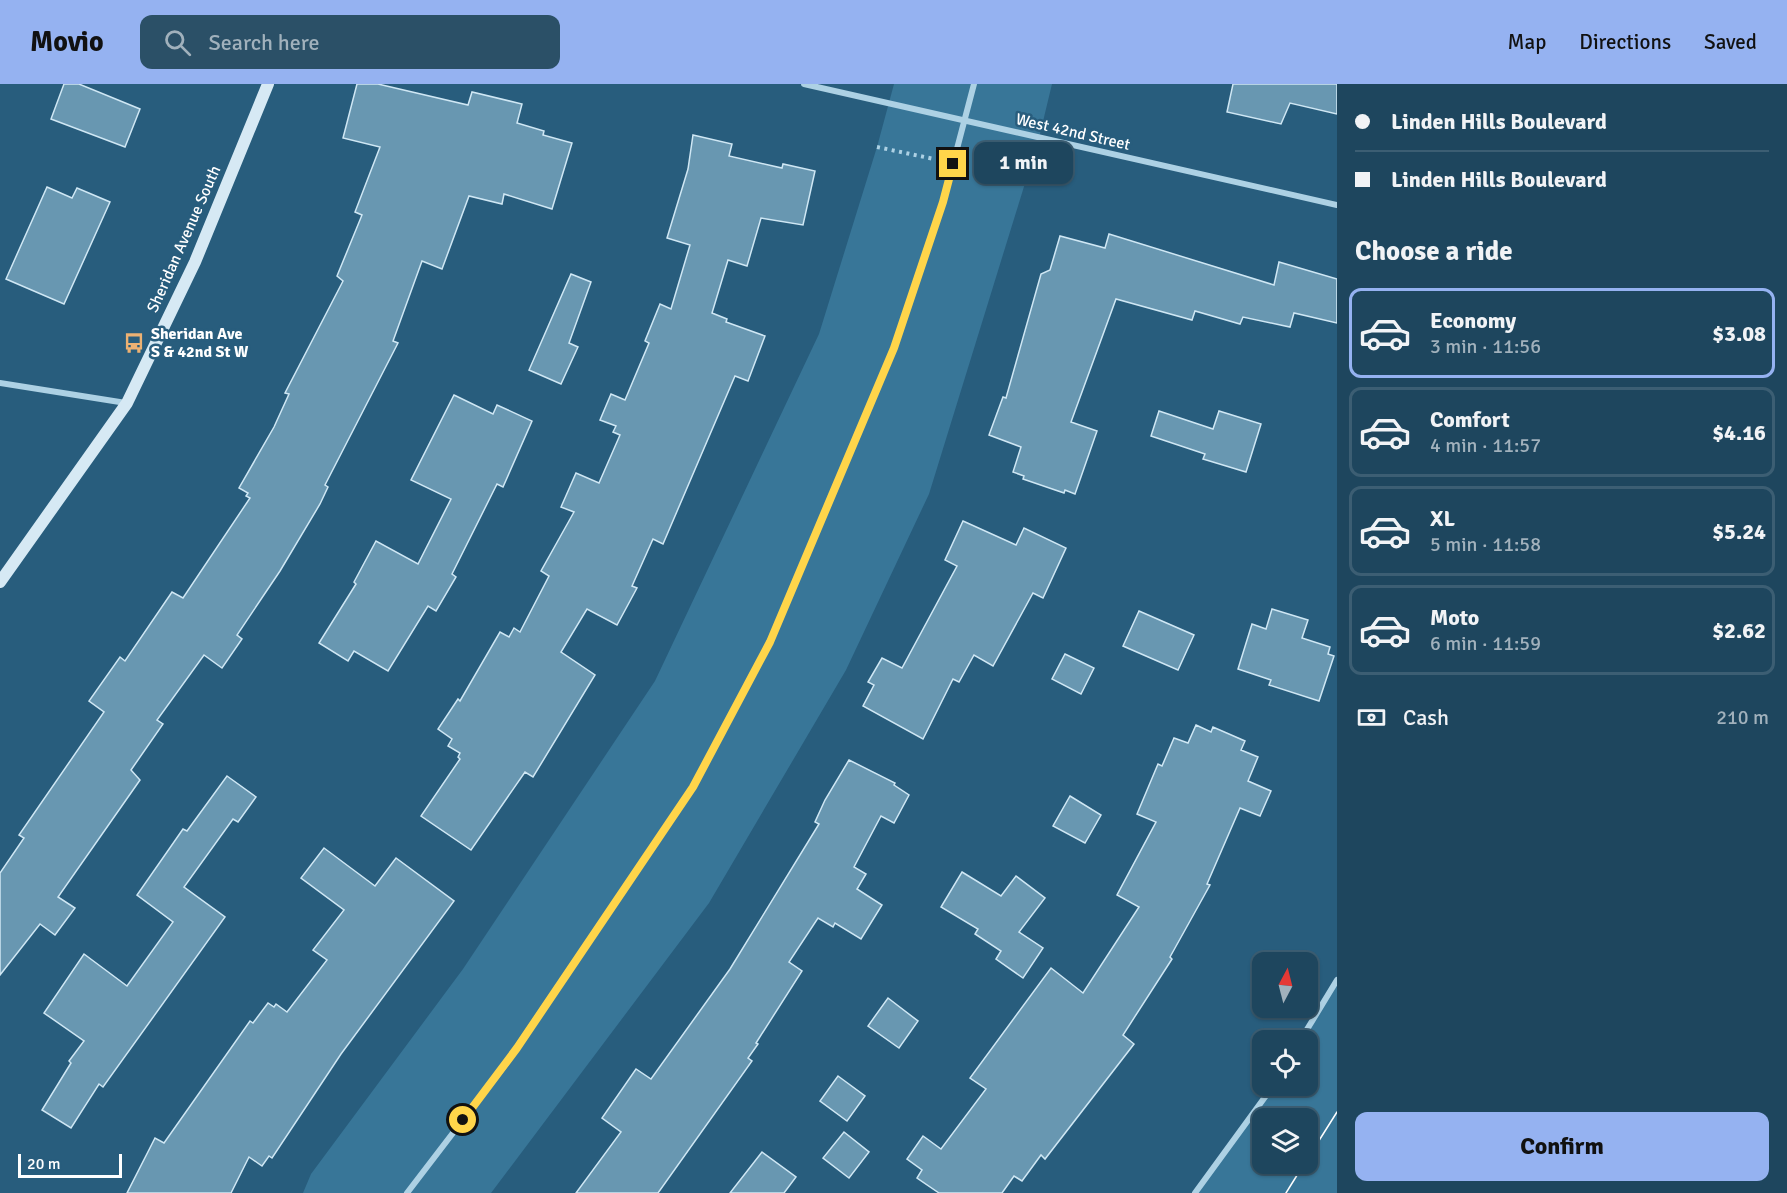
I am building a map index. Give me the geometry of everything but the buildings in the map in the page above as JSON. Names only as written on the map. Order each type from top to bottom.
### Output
[{"type":"street","name":"Sheridan Avenue South","points":[[0,582],[127,403],[195,262],[268,84]]},
{"type":"street","name":"West 42nd Street","points":[[804,84],[1337,205]]},
{"type":"street","points":[[407,1193],[505,1065],[693,787],[770,642],[894,348],[943,202],[974,84]]},
{"type":"street","points":[[0,383],[127,403]]},
{"type":"street","points":[[1307,1030],[1337,980]]},
{"type":"street","points":[[1195,1193],[1266,1096]]},
{"type":"shaded area","points":[[894,84],[1052,84],[1039,138],[929,494],[846,670],[709,903],[491,1193],[303,1193],[311,1174],[463,969],[655,681],[819,334],[877,147]]},
{"type":"shaded area","points":[[1337,980],[1337,1193],[1195,1193],[1252,1115],[1252,1174],[1318,1174],[1318,1108],[1257,1108],[1266,1096],[1318,1096],[1318,1030],[1307,1030],[1314,1018],[1318,1018],[1318,1011]]},
{"type":"tram line","points":[[1318,1142],[1337,1112]]},
{"type":"tram line","points":[[1286,1193],[1298,1174]]},
{"type":"place","name":"Sheridan Ave S & 42nd St W","points":[[134,343]]},
{"type":"route","points":[[463,1120],[517,1048],[693,787],[770,642],[836,491],[894,348],[943,202],[953,164]]}]
